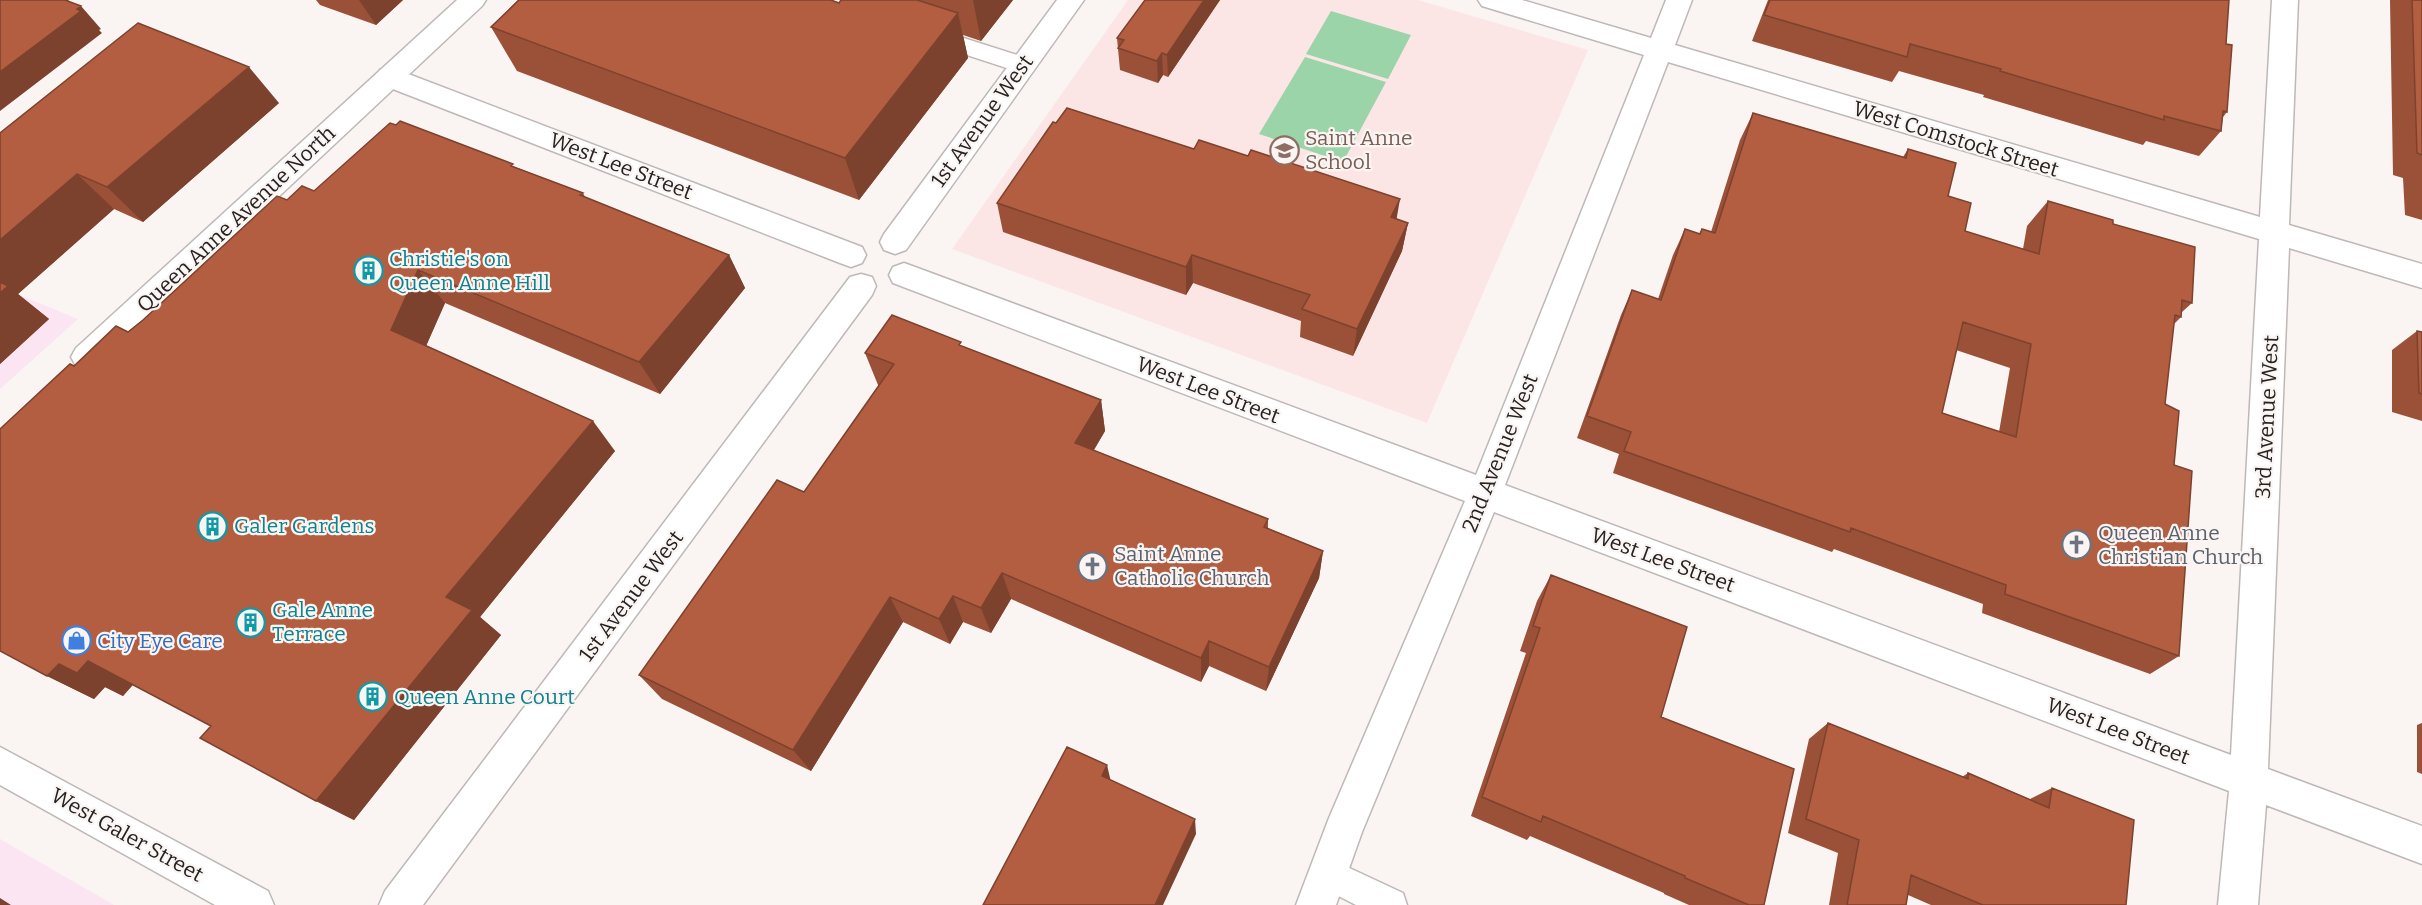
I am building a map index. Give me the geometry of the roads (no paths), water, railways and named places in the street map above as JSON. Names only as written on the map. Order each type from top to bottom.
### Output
[{"type":"street","name":"Queen Anne Avenue North","points":[[71,372],[473,0]]},
{"type":"street","name":"1st Avenue West","points":[[895,242],[1071,0]]},
{"type":"street","name":"West Comstock Street","points":[[1491,0],[2422,276]]},
{"type":"street","name":"2nd Avenue West","points":[[1316,905],[1343,832],[1485,494],[1679,0]]},
{"type":"street","name":"3rd Avenue West","points":[[2238,905],[2249,780],[2285,0]]},
{"type":"street","name":"West Lee Street","points":[[390,77],[856,270]]},
{"type":"street","points":[[871,241],[895,242],[905,249],[910,263],[904,275],[886,287],[874,288],[856,270],[861,245],[871,241]]},
{"type":"street","name":"1st Avenue West","points":[[399,905],[856,270]]},
{"type":"street","name":"West Lee Street","points":[[904,275],[2422,845]]},
{"type":"street","name":"West Galer Street","points":[[0,765],[247,903]]},
{"type":"lane","points":[[908,28],[1022,65]]},
{"type":"lane","points":[[1328,874],[1391,905]]},
{"type":"place","name":"Saint Anne School","points":[[1284,150]]},
{"type":"place","name":"Christie's on Queen Anne Hill","points":[[368,271]]},
{"type":"place","name":"Galer Gardens","points":[[213,526]]},
{"type":"place","name":"Queen Anne Christian Church","points":[[2077,545]]},
{"type":"place","name":"Saint Anne Catholic Church","points":[[1093,566]]},
{"type":"place","name":"Gale Anne Terrace","points":[[251,622]]},
{"type":"place","name":"City Eye Care","points":[[76,641]]},
{"type":"place","name":"Queen Anne Court","points":[[373,697]]}]
